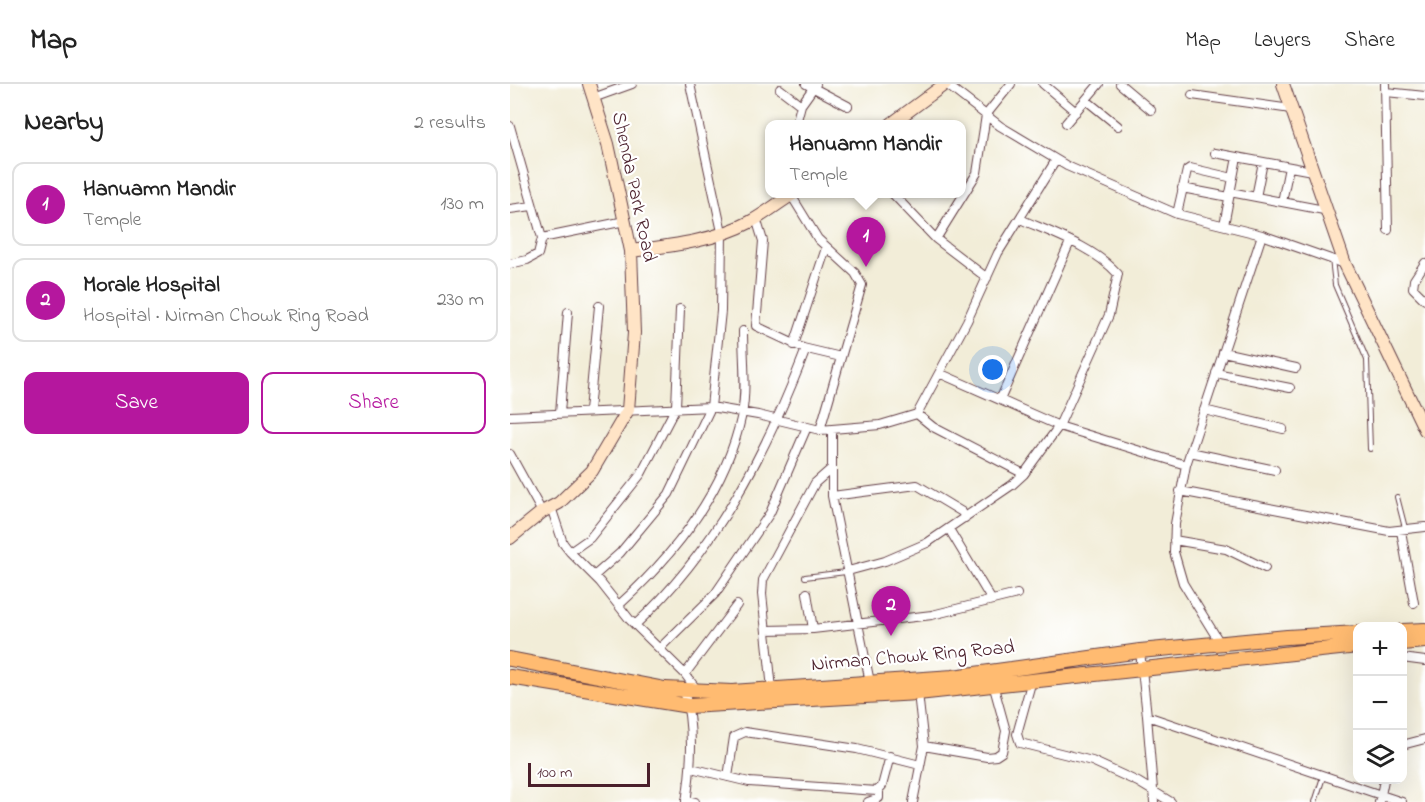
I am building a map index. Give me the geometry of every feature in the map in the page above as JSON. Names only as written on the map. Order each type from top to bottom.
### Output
[{"type":"main road","points":[[1407,631],[1425,630]]},
{"type":"main road","name":"Nirman Chowk Ring Road","points":[[510,659],[665,689],[732,692],[772,689],[871,689],[1140,651],[1353,633]]},
{"type":"main road","points":[[1407,643],[1425,641]]},
{"type":"main road","points":[[510,677],[689,706],[871,689],[918,693],[1353,647]]},
{"type":"street","name":"Shenda Park Road","points":[[510,538],[592,471],[627,410],[634,333],[631,251],[608,144],[589,84]]},
{"type":"street","points":[[593,98],[632,84]]},
{"type":"street","points":[[594,576],[620,553],[669,494],[711,407],[721,311],[723,232],[690,84]]},
{"type":"street","points":[[896,120],[946,84],[986,115],[1056,160],[1150,203],[1177,214],[1262,235],[1345,264]]},
{"type":"street","points":[[966,191],[977,173],[986,115],[1011,84]]},
{"type":"street","points":[[1043,84],[1076,111]]},
{"type":"street","points":[[1066,123],[1099,84]]},
{"type":"street","points":[[1120,84],[1150,110]]},
{"type":"street","points":[[1283,84],[1324,210],[1345,264],[1425,430]]},
{"type":"street","points":[[797,120],[801,105],[811,86],[848,106]]},
{"type":"street","points":[[1388,230],[1386,88],[1425,96]]},
{"type":"street","points":[[780,89],[801,105]]},
{"type":"street","points":[[1192,95],[1291,109]]},
{"type":"street","points":[[1086,100],[1118,126]]},
{"type":"street","points":[[510,126],[542,238],[538,254],[510,264]]},
{"type":"street","points":[[1215,153],[1312,171]]},
{"type":"street","points":[[1224,225],[1237,157]]},
{"type":"street","points":[[510,416],[711,407],[820,430],[832,430],[880,425],[917,414],[987,278],[1056,160]]},
{"type":"street","points":[[1256,197],[1263,162]]},
{"type":"street","points":[[1282,202],[1289,167]]},
{"type":"street","points":[[1177,214],[1185,173],[1190,168],[1233,178]]},
{"type":"street","points":[[1182,188],[1256,197],[1324,210]]},
{"type":"street","points":[[631,251],[682,244],[723,232],[756,218],[786,198]]},
{"type":"street","points":[[795,198],[826,248],[855,273],[862,285],[820,430]]},
{"type":"street","points":[[897,198],[936,239],[987,278]]},
{"type":"street","points":[[936,239],[961,198]]},
{"type":"street","points":[[510,209],[532,206]]},
{"type":"street","points":[[756,218],[763,242],[756,326],[794,345],[841,357]]},
{"type":"street","points":[[848,571],[885,561],[927,543],[949,529],[1023,474],[1059,426],[1109,315],[1118,274],[1111,267],[1070,242],[1020,219]]},
{"type":"street","points":[[542,238],[625,221]]},
{"type":"street","points":[[1220,643],[1183,583],[1174,552],[1174,540],[1180,491],[1186,465],[1262,235]]},
{"type":"street","points":[[1000,400],[1070,242]]},
{"type":"street","points":[[794,345],[826,248]]},
{"type":"street","points":[[1425,263],[1413,280],[1413,288],[1425,300]]},
{"type":"street","points":[[589,411],[599,306]]},
{"type":"street","points":[[570,552],[590,538],[641,474],[676,407],[680,309]]},
{"type":"street","points":[[560,413],[568,312]]},
{"type":"street","points":[[619,605],[672,551],[696,516],[729,456],[742,412],[743,331]]},
{"type":"street","points":[[635,625],[664,598],[694,564],[724,517],[779,420],[806,349]]},
{"type":"street","points":[[1223,352],[1296,368]]},
{"type":"street","points":[[939,373],[1059,426],[1186,465]]},
{"type":"street","points":[[1216,373],[1290,387]]},
{"type":"street","points":[[1204,410],[1283,429]]},
{"type":"street","points":[[917,414],[933,427],[1023,474]]},
{"type":"street","points":[[660,648],[715,594],[770,513],[807,427]]},
{"type":"street","points":[[832,430],[832,496],[871,689]]},
{"type":"street","points":[[1190,452],[1275,470]]},
{"type":"street","points":[[510,454],[547,509],[563,543],[570,552],[594,576],[635,625],[685,674],[691,690],[689,801]]},
{"type":"street","points":[[772,689],[764,580],[815,483],[832,468]]},
{"type":"street","points":[[832,496],[918,485],[962,512],[965,518]]},
{"type":"street","points":[[1180,491],[1336,522],[1403,531],[1425,527]]},
{"type":"street","points":[[949,529],[991,599]]},
{"type":"street","points":[[1403,531],[1414,603]]},
{"type":"street","points":[[1174,540],[1226,549],[1264,568]]},
{"type":"street","points":[[807,592],[813,629]]},
{"type":"street","points":[[766,630],[813,629],[932,615],[1017,594]]},
{"type":"street","points":[[685,674],[737,605]]},
{"type":"street","points":[[1140,651],[1155,798]]},
{"type":"street","points":[[1407,659],[1425,661]]},
{"type":"street","points":[[1032,680],[1017,734],[1023,745],[1092,761],[1138,782],[1155,798],[1171,802]]},
{"type":"street","points":[[924,746],[987,757],[996,756],[1002,752],[1006,731],[993,684]]},
{"type":"street","points":[[913,802],[924,746],[918,693]]},
{"type":"street","points":[[1147,716],[1380,798],[1402,802]]},
{"type":"street","points":[[729,777],[734,737],[745,732],[890,756],[920,765]]},
{"type":"street","points":[[1407,744],[1425,739]]},
{"type":"street","points":[[868,802],[879,798],[879,790],[890,756]]},
{"type":"street","points":[[691,768],[749,782],[879,790]]},
{"type":"lane","points":[[1332,259],[1335,285],[1367,360],[1370,449]]},
{"type":"lane","points":[[1397,497],[1403,531]]},
{"type":"lane","points":[[805,577],[848,571]]},
{"type":"lane","points":[[1315,802],[1323,777]]},
{"type":"place","name":"Hanuamn Mandir","points":[[866,267]]},
{"type":"place","name":"Morale Hospital","points":[[891,636]]}]
